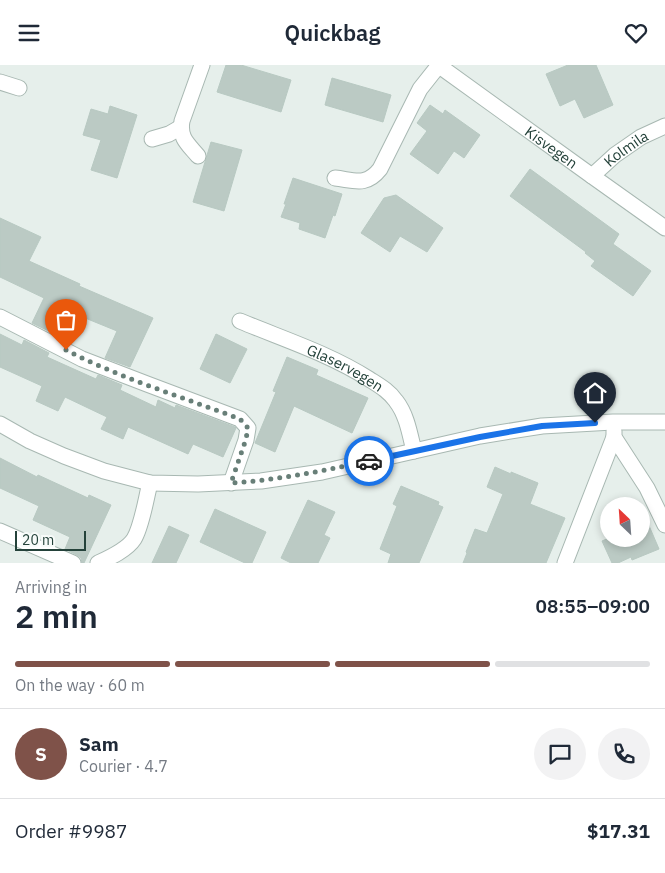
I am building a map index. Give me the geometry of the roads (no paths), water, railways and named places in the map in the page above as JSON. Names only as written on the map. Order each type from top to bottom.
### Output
[{"type":"street","points":[[198,156],[182,136],[181,127],[202,65]]},
{"type":"street","points":[[334,178],[364,181],[374,177],[380,169],[420,89],[438,65]]},
{"type":"street","name":"Kisvegen","points":[[438,65],[665,228]]},
{"type":"street","points":[[0,82],[19,88]]},
{"type":"street","name":"Kolmila","points":[[592,176],[615,155],[641,137],[665,126]]},
{"type":"street","points":[[152,139],[169,134],[181,127]]},
{"type":"street","points":[[0,317],[82,359],[240,419],[248,428],[231,483]]},
{"type":"street","name":"Glaservegen","points":[[240,321],[328,357],[362,374],[388,391],[398,403],[408,426],[414,451]]},
{"type":"street","points":[[0,424],[30,441],[104,471],[150,483],[198,484],[261,481],[322,472],[471,438],[542,426],[614,429],[665,422]]},
{"type":"street","points":[[614,429],[665,525]]},
{"type":"street","points":[[565,563],[599,479],[614,429]]},
{"type":"street","points":[[98,563],[117,554],[133,540],[141,520],[150,483]]},
{"type":"street","points":[[0,531],[73,563]]}]
